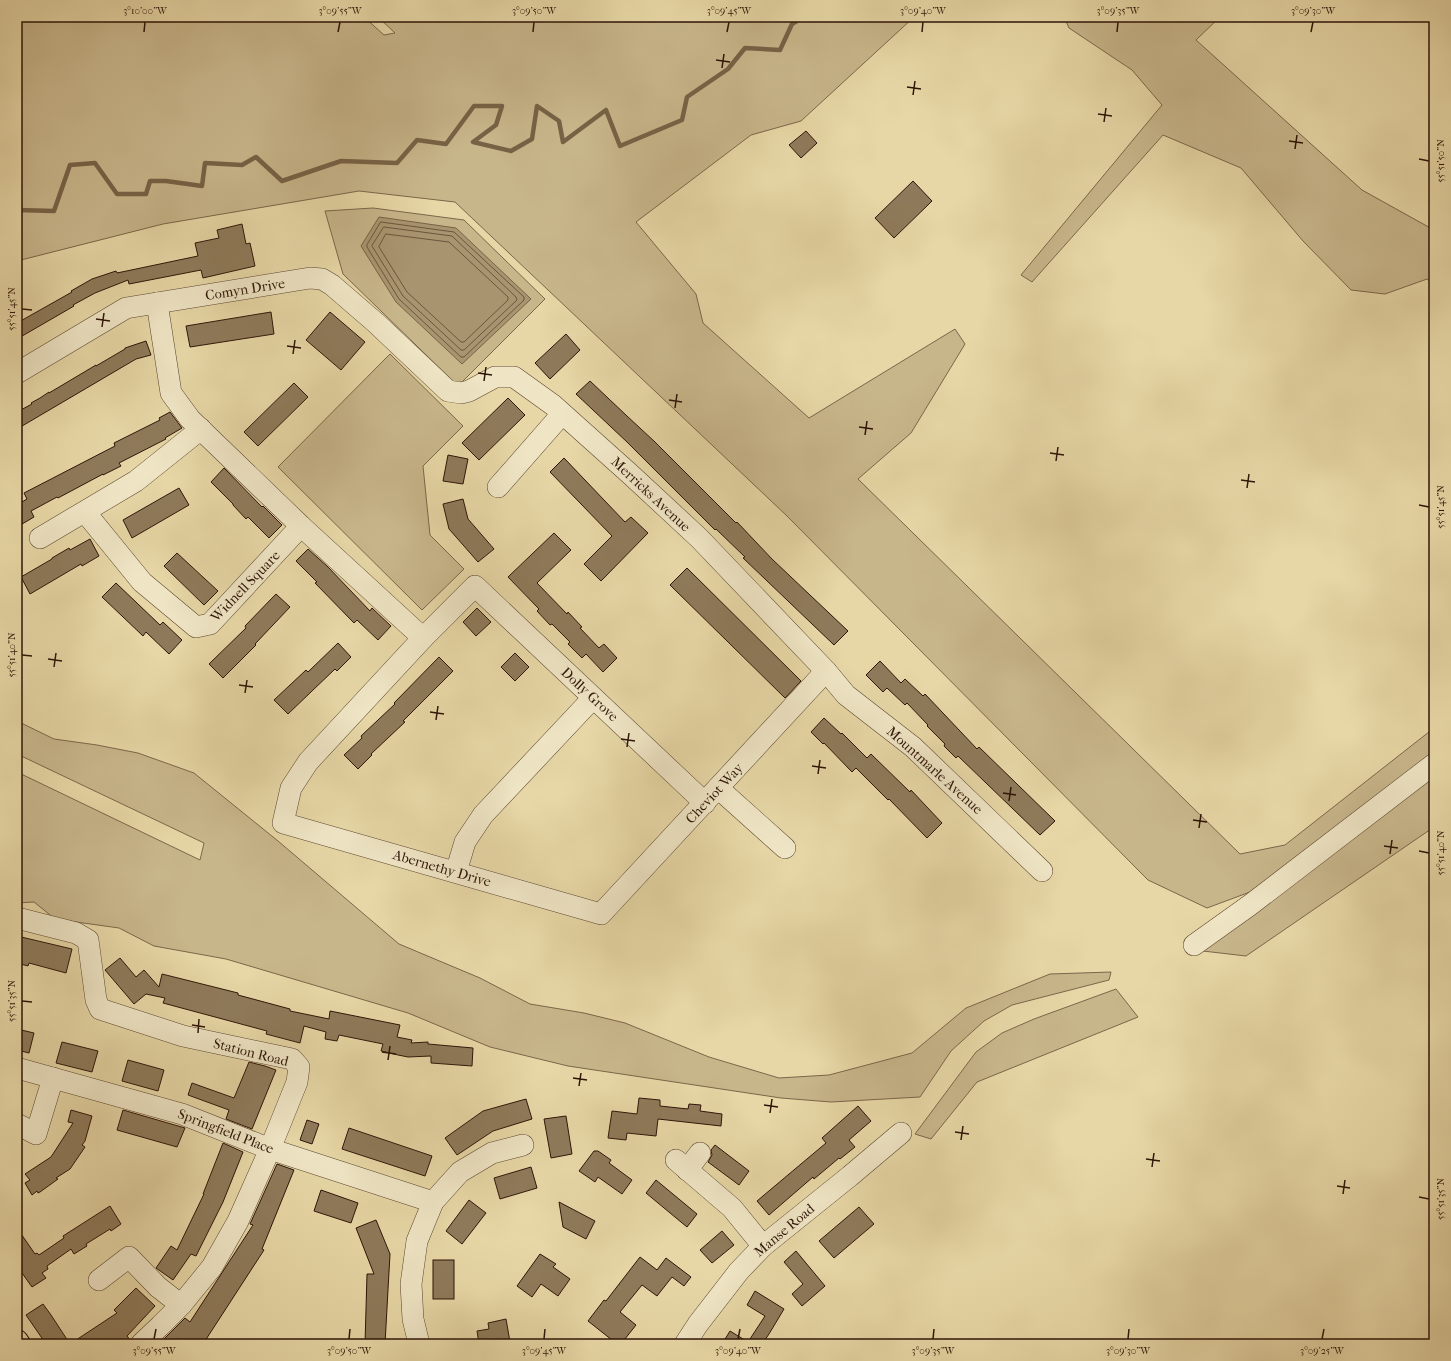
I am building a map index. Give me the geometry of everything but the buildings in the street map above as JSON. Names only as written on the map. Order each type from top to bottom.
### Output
[{"type":"street","name":"Comyn Drive","points":[[17,373],[126,308],[310,278],[322,279],[332,286],[376,323],[448,391]]},
{"type":"street","points":[[157,303],[171,393],[190,418],[301,526],[423,638]]},
{"type":"street","name":"Merricks Avenue","points":[[448,391],[461,393],[469,391],[495,377],[514,377],[553,405],[699,538],[826,671]]},
{"type":"street","points":[[498,487],[562,414]]},
{"type":"street","points":[[40,538],[136,481],[201,429]]},
{"type":"street","name":"Widnell Square","points":[[85,512],[142,582],[196,627],[210,624],[301,526]]},
{"type":"street","name":"Dolly Grove","points":[[423,638],[475,586],[593,698],[711,795],[784,848]]},
{"type":"street","name":"Abernethy Drive","points":[[423,638],[308,762],[291,788],[283,823],[601,914]]},
{"type":"street","name":"Cheviot Way","points":[[601,914],[826,671]]},
{"type":"street","name":"Mountmarle Avenue","points":[[826,671],[846,695],[913,747],[1042,871]]},
{"type":"street","points":[[456,872],[465,842],[483,815],[593,698]]},
{"type":"street","points":[[1194,945],[1250,905],[1434,764]]},
{"type":"street","name":"Station Road","points":[[17,918],[76,933],[88,940],[96,1000],[100,1010],[183,1036],[292,1059],[299,1067],[297,1082],[270,1148],[238,1221],[212,1267],[181,1305],[141,1344]]},
{"type":"street","name":"Springfield Place","points":[[17,1068],[182,1114],[270,1148],[433,1202]]},
{"type":"street","points":[[20,1131],[36,1134],[52,1078]]},
{"type":"street","name":"Manse Road","points":[[685,1344],[698,1324],[739,1271],[764,1246],[901,1133]]},
{"type":"street","points":[[419,1344],[413,1319],[411,1284],[417,1241],[433,1202],[460,1172],[492,1153],[523,1145]]},
{"type":"street","points":[[700,1153],[681,1165],[732,1208],[764,1246]]},
{"type":"street","points":[[99,1280],[130,1257],[158,1288],[181,1305]]},
{"type":"shaded area","points":[[17,17],[364,17],[384,35],[395,33],[378,17],[914,17],[801,121],[751,135],[636,222],[696,294],[703,323],[809,418],[955,329],[965,344],[911,433],[858,479],[1240,854],[1285,845],[1434,728],[1434,753],[1250,892],[1207,908],[1148,880],[787,516],[455,202],[359,191],[163,224],[17,261]]},
{"type":"shaded area","points":[[1064,17],[1220,17],[1196,40],[1362,190],[1434,230],[1434,284],[1427,279],[1385,294],[1351,290],[1303,241],[1241,168],[1163,135],[1032,282],[1021,275],[1162,105],[1132,70],[1069,28]]},
{"type":"shaded area","points":[[373,208],[464,220],[545,299],[458,386],[343,274],[325,211]]},
{"type":"shaded area","points":[[390,354],[463,426],[423,466],[430,535],[464,569],[422,610],[278,467]]},
{"type":"shaded area","points":[[17,721],[54,739],[138,753],[194,773],[278,841],[399,944],[480,978],[530,1004],[584,1013],[625,1023],[709,1057],[779,1078],[829,1075],[912,1053],[966,1008],[1050,974],[1111,972],[1109,980],[1012,1005],[984,1021],[951,1051],[920,1097],[831,1102],[781,1098],[568,1066],[490,1047],[408,1013],[226,959],[154,946],[119,928],[55,919],[34,902],[17,903],[17,772],[200,860],[204,843],[17,754]]},
{"type":"shaded area","points":[[1434,775],[1434,827],[1246,956],[1203,951]]},
{"type":"shaded area","points":[[1116,989],[1138,1017],[977,1082],[931,1139],[915,1134],[976,1052],[1002,1033],[1034,1019]]},
{"type":"water","points":[[379,217],[456,228],[531,299],[462,364],[396,302],[361,246]]},
{"type":"waterway","points":[[17,210],[54,211],[70,165],[95,163],[117,194],[146,194],[150,181],[166,181],[202,186],[205,163],[242,165],[256,157],[282,181],[341,161],[397,163],[417,140],[446,144],[474,106],[502,106],[496,125],[473,142],[511,151],[532,139],[537,106],[559,121],[563,142],[606,110],[620,146],[682,120],[687,97],[728,69],[745,48],[780,50],[792,24],[803,17]]}]
